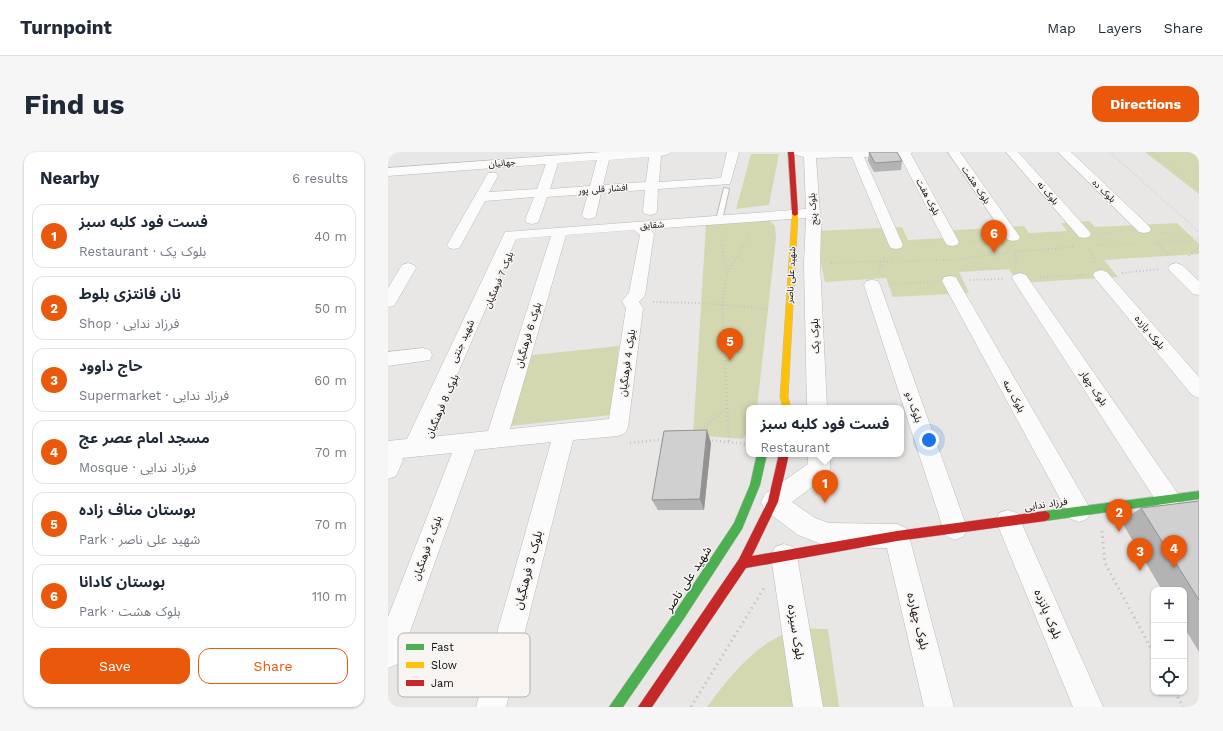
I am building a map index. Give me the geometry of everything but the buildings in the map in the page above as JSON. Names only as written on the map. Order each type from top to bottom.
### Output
[{"type":"street","points":[[650,211],[655,152]]},
{"type":"street","name":"جهانیان","points":[[388,172],[538,156],[554,159],[618,153],[665,152]]},
{"type":"street","points":[[726,185],[732,152]]},
{"type":"street","name":"شهید علی ناصر","points":[[786,405],[784,397],[795,215],[791,152]]},
{"type":"street","points":[[795,152],[810,154],[905,152]]},
{"type":"street","name":"بلوک هفت","points":[[905,152],[952,242]]},
{"type":"street","name":"بلوک هشت","points":[[954,152],[1013,237]]},
{"type":"street","name":"بلوک نه","points":[[1012,152],[1084,234]]},
{"type":"street","name":"بلوک ده","points":[[1064,152],[1144,229]]},
{"type":"street","name":"بلوک پنج","points":[[810,154],[814,228],[812,264]]},
{"type":"street","points":[[857,154],[896,245]]},
{"type":"street","points":[[589,216],[604,155]]},
{"type":"street","points":[[532,220],[554,159]]},
{"type":"street","points":[[454,245],[492,176]]},
{"type":"street","name":"افشار قلی پور","points":[[480,197],[652,185],[726,185]]},
{"type":"street","name":"شقایق","points":[[510,235],[813,213]]},
{"type":"street","points":[[630,301],[637,295],[647,234],[638,226]]},
{"type":"street","name":"بلوک 6 فرهنگیان","points":[[496,439],[560,232]]},
{"type":"street","name":"شهید جنتی","points":[[472,318],[510,235]]},
{"type":"street","points":[[792,268],[812,264]]},
{"type":"street","name":"بلوک یک","points":[[812,264],[817,405]]},
{"type":"street","points":[[388,302],[408,268]]},
{"type":"street","points":[[1176,268],[1199,290]]},
{"type":"street","name":"بلوک یازده","points":[[1101,275],[1199,390]]},
{"type":"street","name":"بلوک چهار","points":[[1020,278],[1168,499]]},
{"type":"street","name":"بلوک سه","points":[[950,281],[1079,511]]},
{"type":"street","name":"بلوک دو","points":[[872,285],[955,528]]},
{"type":"street","name":"بلوک 4 فرهنگیان","points":[[618,427],[636,308],[630,301]]},
{"type":"street","name":"بلوک 8 فرهنگیان","points":[[414,448],[426,442],[480,322],[472,318]]},
{"type":"street","points":[[388,359],[422,355]]},
{"type":"street","name":"شهید علی ناصر","points":[[780,405],[784,397]]},
{"type":"street","points":[[388,450],[618,427]]},
{"type":"street","name":"بلوک 3 فرهنگیان","points":[[511,633],[564,432]]},
{"type":"street","name":"بلوک 2 فرهنگیان","points":[[388,654],[467,442]]},
{"type":"street","points":[[388,456],[392,460],[388,469]]},
{"type":"street","name":"شهید علی ناصر","points":[[644,707],[743,563],[752,530],[755,485],[761,457]]},
{"type":"street","name":"شهید علی ناصر","points":[[615,707],[678,616],[752,530],[773,502],[783,457]]},
{"type":"street","points":[[819,462],[773,502],[808,527],[829,535],[897,536]]},
{"type":"street","name":"فرزاد ندایی","points":[[743,563],[779,551],[1199,495]]},
{"type":"street","name":"بلوک پانزده","points":[[1008,521],[1088,707]]},
{"type":"street","name":"بلوک چهارده","points":[[897,536],[939,707]]},
{"type":"street","name":"بلوک سیزده","points":[[779,551],[808,707]]},
{"type":"street","name":"بلوک 3 فرهنگیان","points":[[491,707],[494,697]]},
{"type":"lane","points":[[719,220],[726,185]]},
{"type":"path","points":[[1110,152],[1199,232]]},
{"type":"path","points":[[1152,152],[1199,188]]},
{"type":"path","points":[[727,274],[760,218]]},
{"type":"path","points":[[719,220],[718,224],[727,274],[722,304],[729,442]]},
{"type":"path","points":[[1144,229],[1199,238]]},
{"type":"path","points":[[1084,234],[1101,275]]},
{"type":"path","points":[[1013,237],[1014,252],[1020,278]]},
{"type":"path","points":[[950,281],[954,260],[952,242]]},
{"type":"path","points":[[812,264],[882,261]]},
{"type":"path","points":[[630,301],[722,304],[768,309]]},
{"type":"path","points":[[693,435],[727,408]]},
{"type":"path","points":[[618,427],[627,443],[671,439]]},
{"type":"path","points":[[706,440],[746,444]]},
{"type":"path","points":[[1101,508],[1105,563],[1151,648]]},
{"type":"path","points":[[691,707],[779,551]]},
{"type":"path","points":[[1177,695],[1183,707]]},
{"type":"green space","points":[[1145,152],[1199,152],[1199,194]]},
{"type":"green space","points":[[751,154],[779,154],[769,205],[736,209]]},
{"type":"green space","points":[[769,220],[775,226],[776,238],[757,405],[746,405],[746,434],[742,439],[693,435],[706,225]]},
{"type":"green space","points":[[1089,221],[1095,227],[1177,223],[1199,244],[1199,254],[1104,260],[1118,277],[1018,283],[1009,269],[959,272],[969,293],[893,297],[886,278],[825,282],[814,231],[902,227],[908,240],[944,238],[941,231],[1024,226],[1029,233],[1067,231],[1061,223]]},
{"type":"green space","points":[[619,346],[611,415],[502,427],[523,356]]},
{"type":"green space","points":[[828,629],[839,707],[707,707],[734,673],[754,653],[766,644],[794,630]]},
{"type":"traffic: fast","points":[[615,707],[679,616],[738,526],[755,485],[761,457]]},
{"type":"traffic: fast","points":[[1045,516],[1199,495]]},
{"type":"traffic: slow","points":[[786,405],[784,397],[795,214]]},
{"type":"traffic: jam","points":[[791,152],[795,214]]},
{"type":"traffic: jam","points":[[644,707],[743,563],[773,502],[783,457]]},
{"type":"traffic: jam","points":[[743,563],[897,536],[1045,516]]},
{"type":"place","name":"بوستان کادانا","points":[[994,253]]},
{"type":"place","name":"بوستان مناف زاده","points":[[730,361]]},
{"type":"place","name":"فست فود کلبه سبز","points":[[825,503]]},
{"type":"place","name":"نان فانتزی بلوط","points":[[1119,532]]},
{"type":"place","name":"مسجد امام عصر عج","points":[[1174,568]]},
{"type":"place","name":"حاج داوود","points":[[1140,571]]}]
